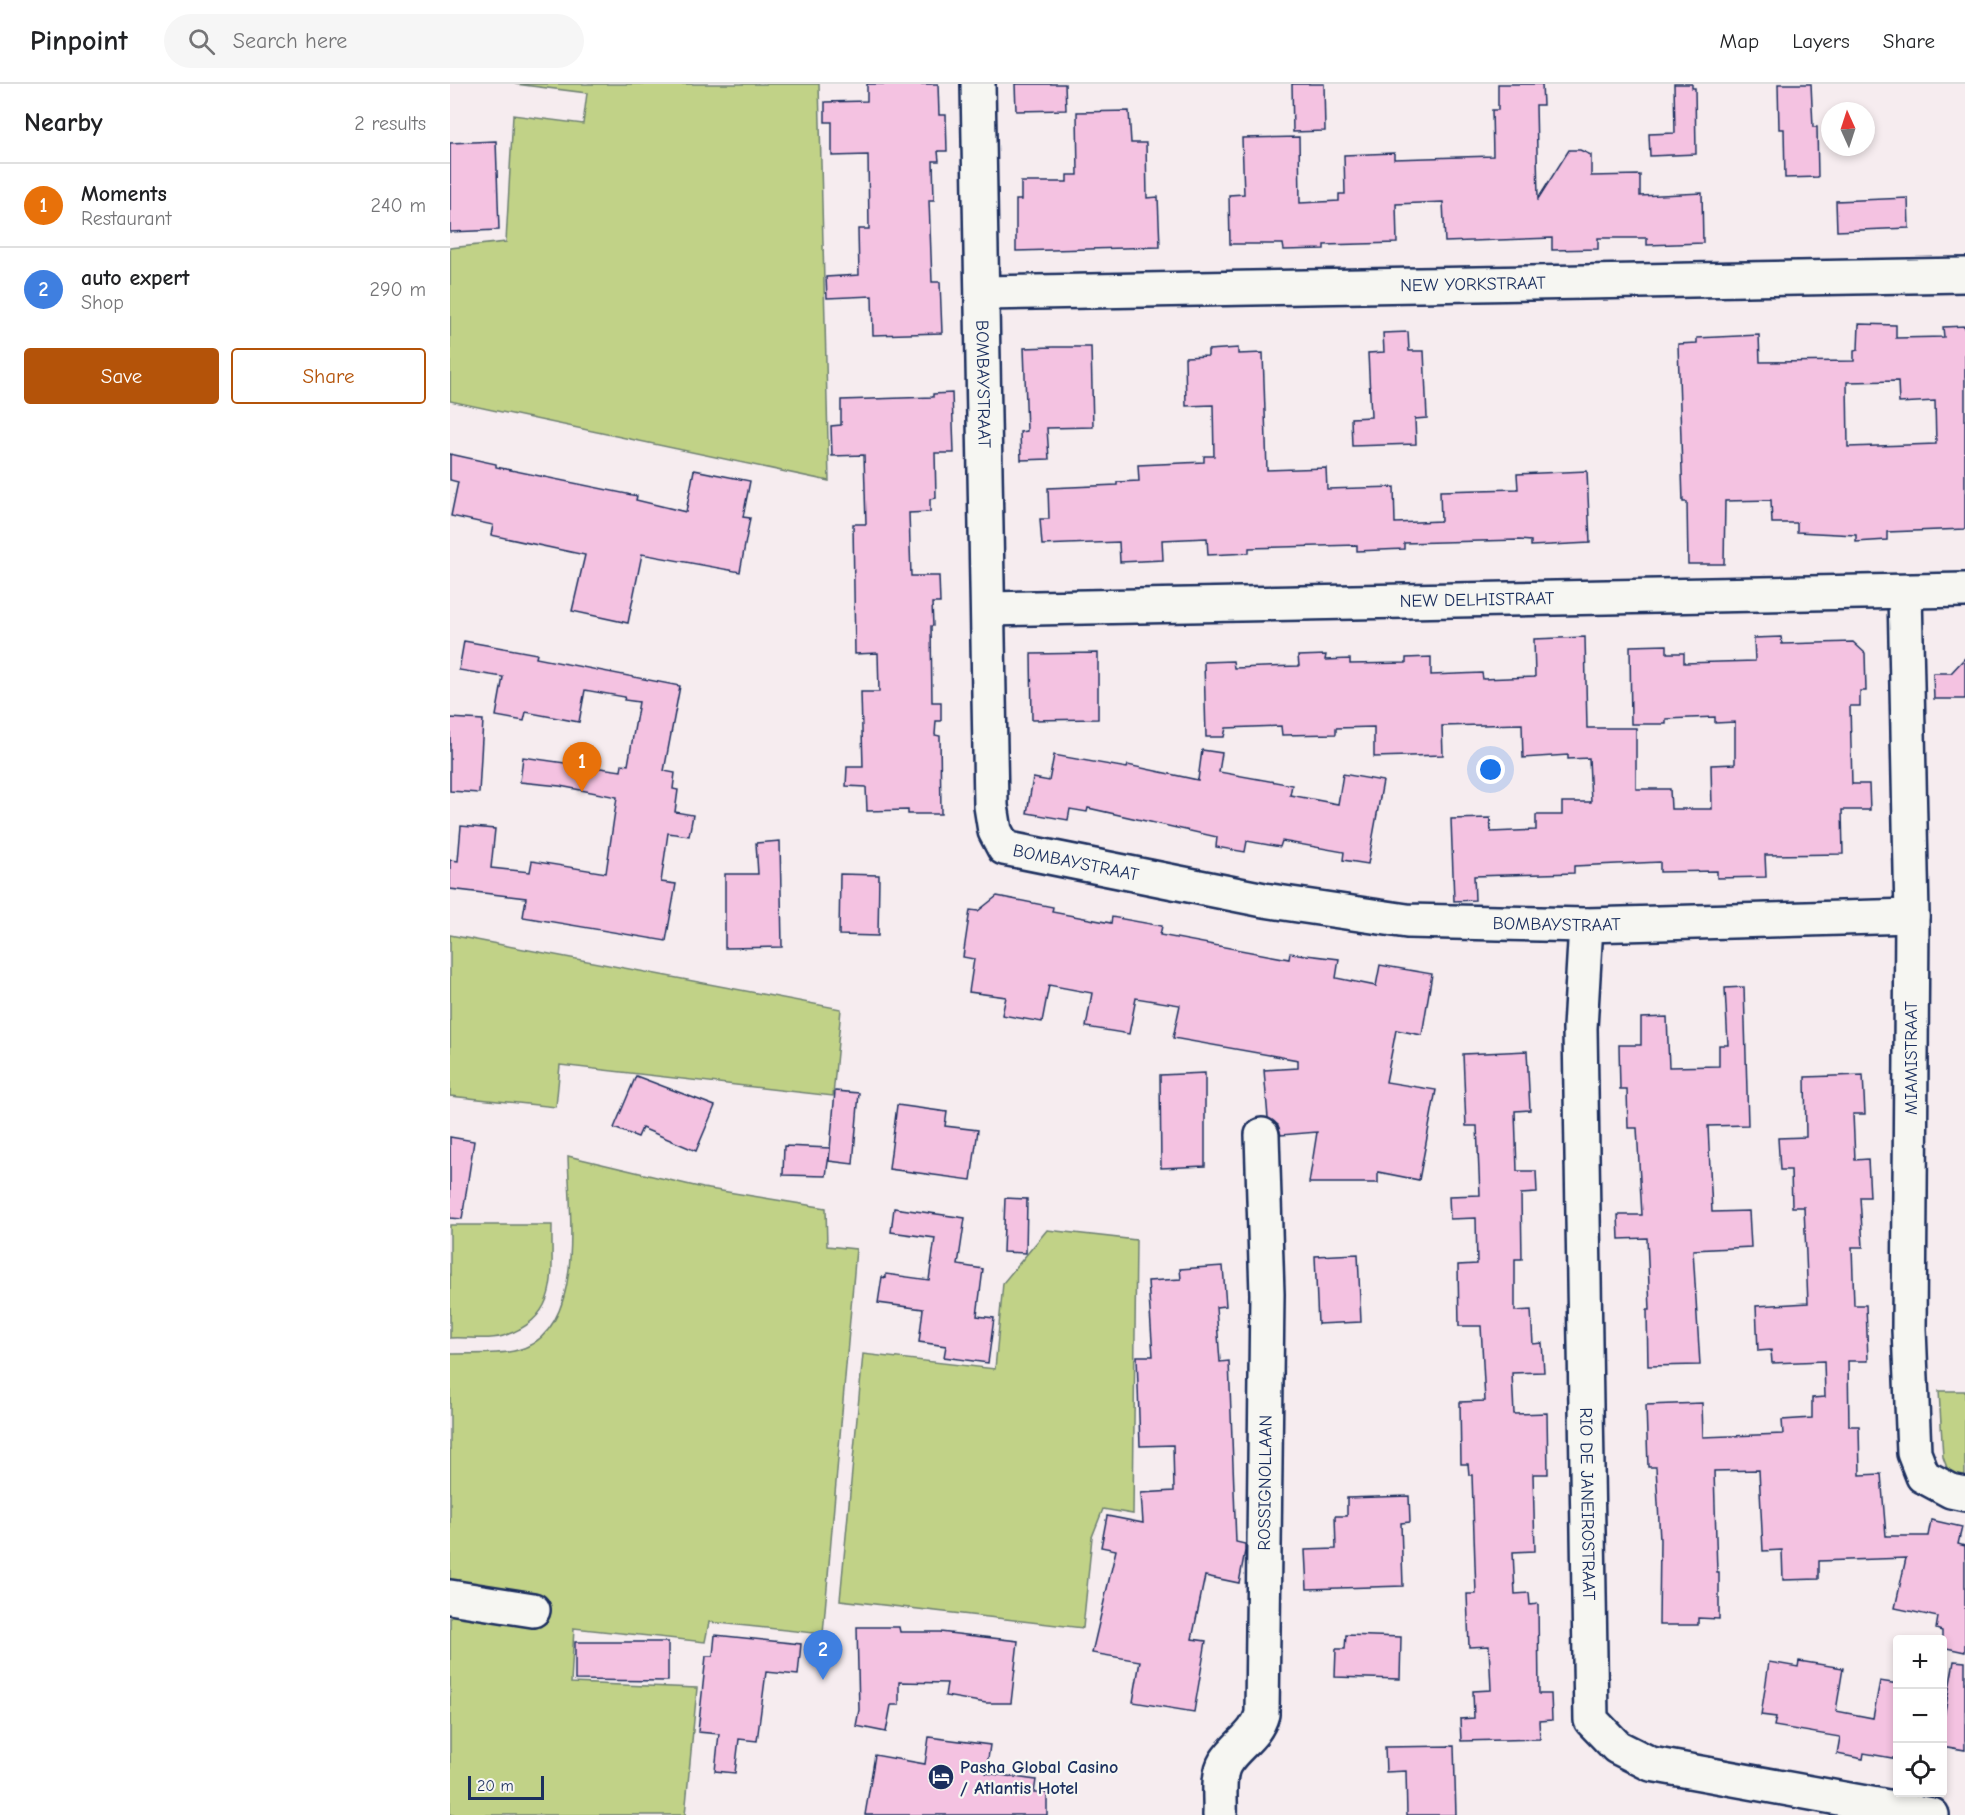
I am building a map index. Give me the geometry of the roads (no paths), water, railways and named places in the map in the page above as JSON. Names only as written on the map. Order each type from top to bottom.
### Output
[{"type":"street","name":"BOMBAYSTRAAT","points":[[978,84],[991,806],[995,831],[1004,848],[1264,900],[1407,921],[1586,925],[1912,916]]},
{"type":"street","name":"NEW YORKSTRAAT","points":[[982,293],[1965,274]]},
{"type":"street","name":"NEW DELHISTRAAT","points":[[988,609],[1965,590]]},
{"type":"street","name":"MIAMISTRAAT","points":[[1905,592],[1912,916],[1909,1329],[1914,1453],[1923,1476],[1951,1491],[1965,1494]]},
{"type":"street","name":"RIO DE JANEIROSTRAAT","points":[[1586,925],[1580,1028],[1591,1720],[1617,1747],[1651,1764],[1932,1815]]},
{"type":"street","name":"ROSSIGNOLLAAN","points":[[1221,1815],[1222,1772],[1226,1763],[1258,1727],[1262,1714],[1267,1294],[1262,1135]]},
{"type":"street","points":[[450,1597],[533,1610]]},
{"type":"place","name":"Moments","points":[[582,792]]},
{"type":"place","name":"auto expert","points":[[823,1680]]},
{"type":"place","name":"Pasha Global Casino / Atlantis Hotel","points":[[941,1777]]}]
